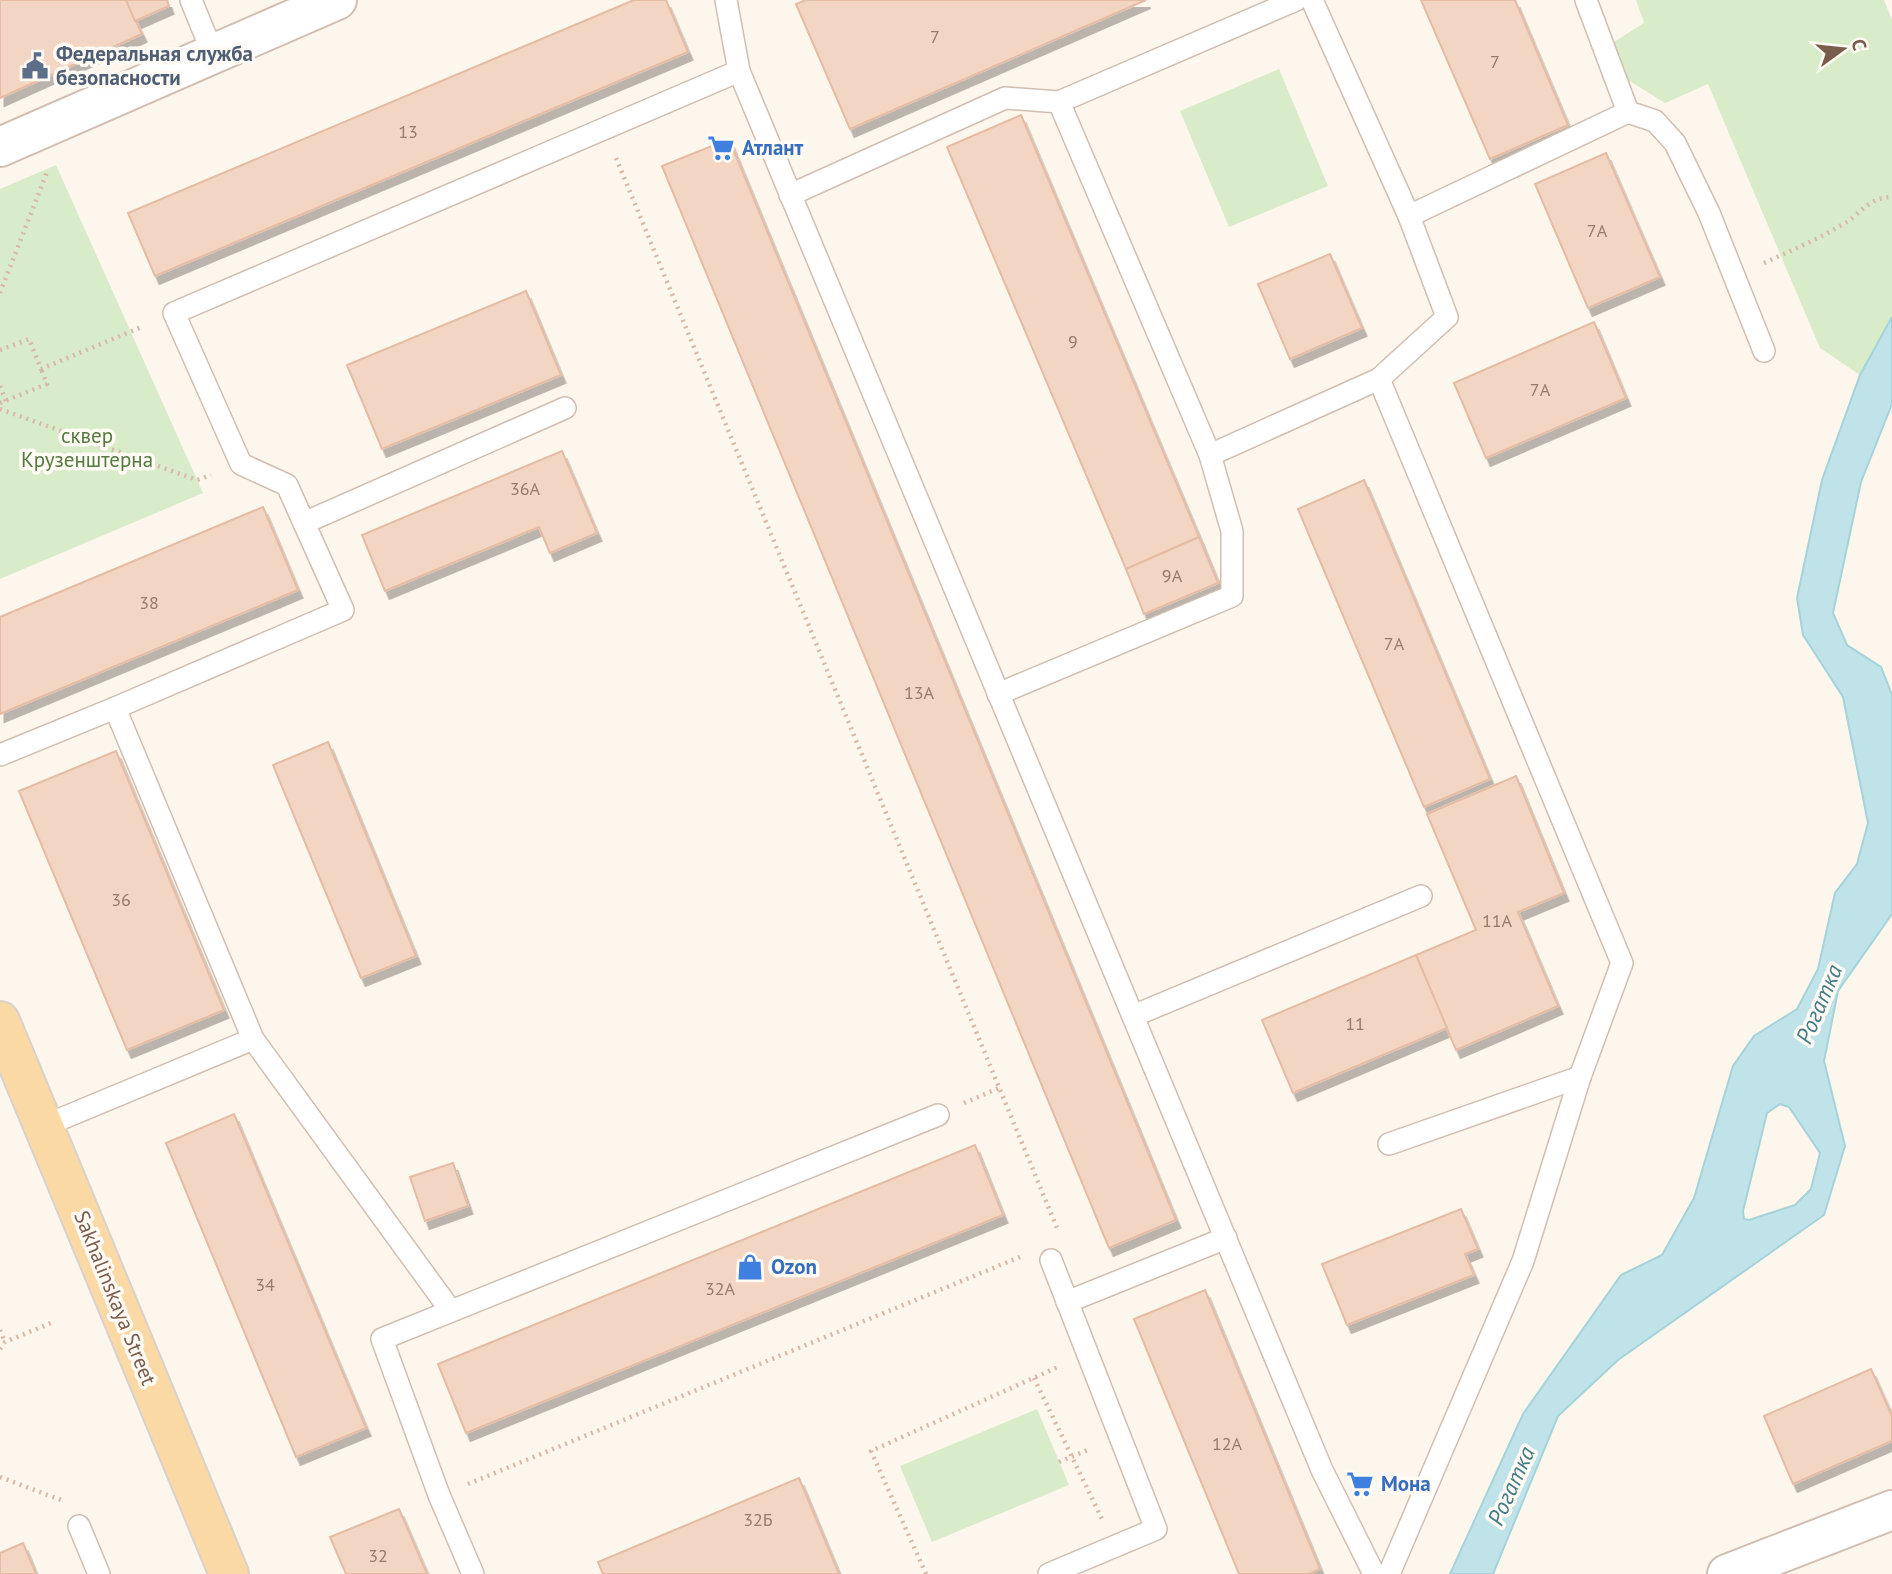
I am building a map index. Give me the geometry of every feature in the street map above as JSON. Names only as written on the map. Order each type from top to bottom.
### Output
[{"type":"main road","name":"Sakhalinskaya Street","points":[[0,1021],[229,1574]]},
{"type":"street","points":[[0,147],[337,0]]},
{"type":"street","points":[[1727,1574],[1892,1510]]},
{"type":"lane","points":[[191,0],[213,54]]},
{"type":"lane","points":[[726,0],[739,71],[790,195],[1322,1470],[1374,1574]]},
{"type":"lane","points":[[790,195],[1005,98],[1059,102],[1296,0]]},
{"type":"lane","points":[[1210,456],[1379,379],[1447,317],[1409,216],[1312,0]]},
{"type":"lane","points":[[1586,0],[1628,112]]},
{"type":"lane","points":[[0,755],[343,610],[287,485],[241,464],[174,313],[739,71]]},
{"type":"lane","points":[[998,694],[1232,596],[1232,531],[1210,456],[1059,102]]},
{"type":"lane","points":[[1409,216],[1628,112],[1655,121],[1675,143],[1709,213],[1764,351]]},
{"type":"lane","points":[[1379,379],[1622,963],[1580,1077],[1522,1261],[1389,1574]]},
{"type":"lane","points":[[304,523],[565,408]]},
{"type":"lane","points":[[116,708],[253,1039],[451,1311]]},
{"type":"lane","points":[[1133,1016],[1421,896]]},
{"type":"lane","points":[[44,1126],[253,1039]]},
{"type":"lane","points":[[1389,1144],[1580,1077]]},
{"type":"lane","points":[[473,1574],[439,1495],[382,1339],[938,1115]]},
{"type":"lane","points":[[1067,1302],[1226,1238]]},
{"type":"lane","points":[[1042,1256],[1067,1302],[1156,1529],[1049,1574]]},
{"type":"lane","points":[[79,1526],[99,1574]]},
{"type":"path","points":[[604,128],[1061,1240]]},
{"type":"path","points":[[0,293],[47,172]]},
{"type":"path","points":[[1781,255],[1848,222],[1870,202],[1881,197],[1892,197]]},
{"type":"path","points":[[41,369],[174,313]]},
{"type":"path","points":[[0,350],[29,338],[47,384],[0,404]]},
{"type":"path","points":[[0,386],[6,401]]},
{"type":"path","points":[[0,409],[197,480],[241,464]]},
{"type":"path","points":[[439,1495],[1042,1256]]},
{"type":"path","points":[[0,1349],[5,1342],[51,1323]]},
{"type":"path","points":[[0,1330],[5,1342]]},
{"type":"path","points":[[926,1574],[871,1451],[1087,1353]]},
{"type":"path","points":[[1034,1378],[1116,1546]]},
{"type":"path","points":[[0,1477],[69,1503],[79,1526]]},
{"type":"green space","points":[[1636,0],[1884,0],[1892,20],[1892,317],[1860,375],[1820,348],[1708,84],[1665,103],[1628,80],[1614,42],[1644,23]]},
{"type":"green space","points":[[1279,69],[1328,186],[1229,227],[1180,111]]},
{"type":"green space","name":"сквер Крузенштерна","points":[[56,165],[203,493],[0,579],[0,189]]},
{"type":"green space","points":[[1037,1409],[1069,1485],[932,1542],[900,1466]]},
{"type":"water","name":"Рогатка","points":[[1892,317],[1892,404],[1861,482],[1833,613],[1847,645],[1881,667],[1892,695],[1892,914],[1838,991],[1824,1061],[1845,1146],[1824,1215],[1618,1360],[1558,1416],[1493,1574],[1450,1574],[1523,1414],[1621,1275],[1662,1255],[1694,1198],[1733,1066],[1754,1036],[1797,1009],[1818,969],[1835,893],[1857,864],[1868,823],[1843,697],[1803,635],[1797,598],[1822,480],[1860,375]],"holes":[[[1780,1104],[1789,1107],[1820,1153],[1811,1189],[1795,1205],[1749,1220],[1744,1219],[1743,1211],[1767,1113]]]},
{"type":"building","name":"Федеральная служба безопасности","points":[[0,0],[126,0],[142,34],[0,98]]},
{"type":"building","points":[[126,0],[167,0],[169,6],[135,21]]},
{"type":"building","points":[[634,0],[666,0],[688,52],[155,276],[128,213]]},
{"type":"building","points":[[806,0],[1146,0],[850,129],[796,4]]},
{"type":"building","points":[[1421,0],[1515,0],[1568,125],[1490,159]]},
{"type":"building","points":[[1021,115],[1199,537],[1126,569],[947,147]]},
{"type":"building","points":[[729,139],[1176,1220],[1109,1248],[662,166]]},
{"type":"building","points":[[1606,153],[1660,277],[1588,308],[1535,184]]},
{"type":"building","points":[[1330,254],[1362,328],[1290,359],[1258,284]]},
{"type":"building","points":[[526,291],[561,375],[382,449],[347,365]]},
{"type":"building","points":[[1594,322],[1626,398],[1486,458],[1454,383]]},
{"type":"building","points":[[562,451],[597,533],[550,553],[539,527],[385,591],[362,535]]},
{"type":"building","points":[[1364,480],[1490,779],[1424,807],[1298,509]]},
{"type":"building","points":[[263,507],[298,590],[0,714],[0,617]]},
{"type":"building","points":[[1199,537],[1218,583],[1144,614],[1126,569]]},
{"type":"building","points":[[328,742],[416,956],[361,978],[273,765]]},
{"type":"building","points":[[116,751],[224,1010],[127,1050],[19,791]]},
{"type":"building","points":[[1516,776],[1564,893],[1518,912],[1558,1006],[1456,1050],[1416,955],[1476,930],[1427,814]]},
{"type":"building","points":[[1416,955],[1447,1028],[1293,1093],[1262,1020]]},
{"type":"building","points":[[234,1114],[366,1428],[296,1457],[166,1143]]},
{"type":"building","points":[[975,1145],[1003,1215],[466,1433],[438,1364]]},
{"type":"building","points":[[453,1163],[468,1206],[425,1221],[410,1177]]},
{"type":"building","points":[[1461,1209],[1478,1249],[1465,1254],[1474,1275],[1347,1325],[1322,1264]]},
{"type":"building","points":[[1205,1290],[1320,1569],[1309,1574],[1239,1574],[1134,1319]]},
{"type":"building","points":[[1871,1369],[1892,1416],[1892,1441],[1793,1484],[1764,1416]]},
{"type":"building","points":[[799,1478],[839,1574],[603,1574],[598,1562]]},
{"type":"building","points":[[399,1509],[427,1574],[346,1574],[330,1537]]},
{"type":"building","points":[[23,1543],[36,1574],[0,1574],[0,1553]]},
{"type":"place","name":"Федеральная служба безопасности","points":[[35,66]]},
{"type":"place","name":"Атлант","points":[[721,148]]},
{"type":"place","name":"Ozon","points":[[750,1267]]},
{"type":"place","name":"Мона","points":[[1360,1484]]}]
